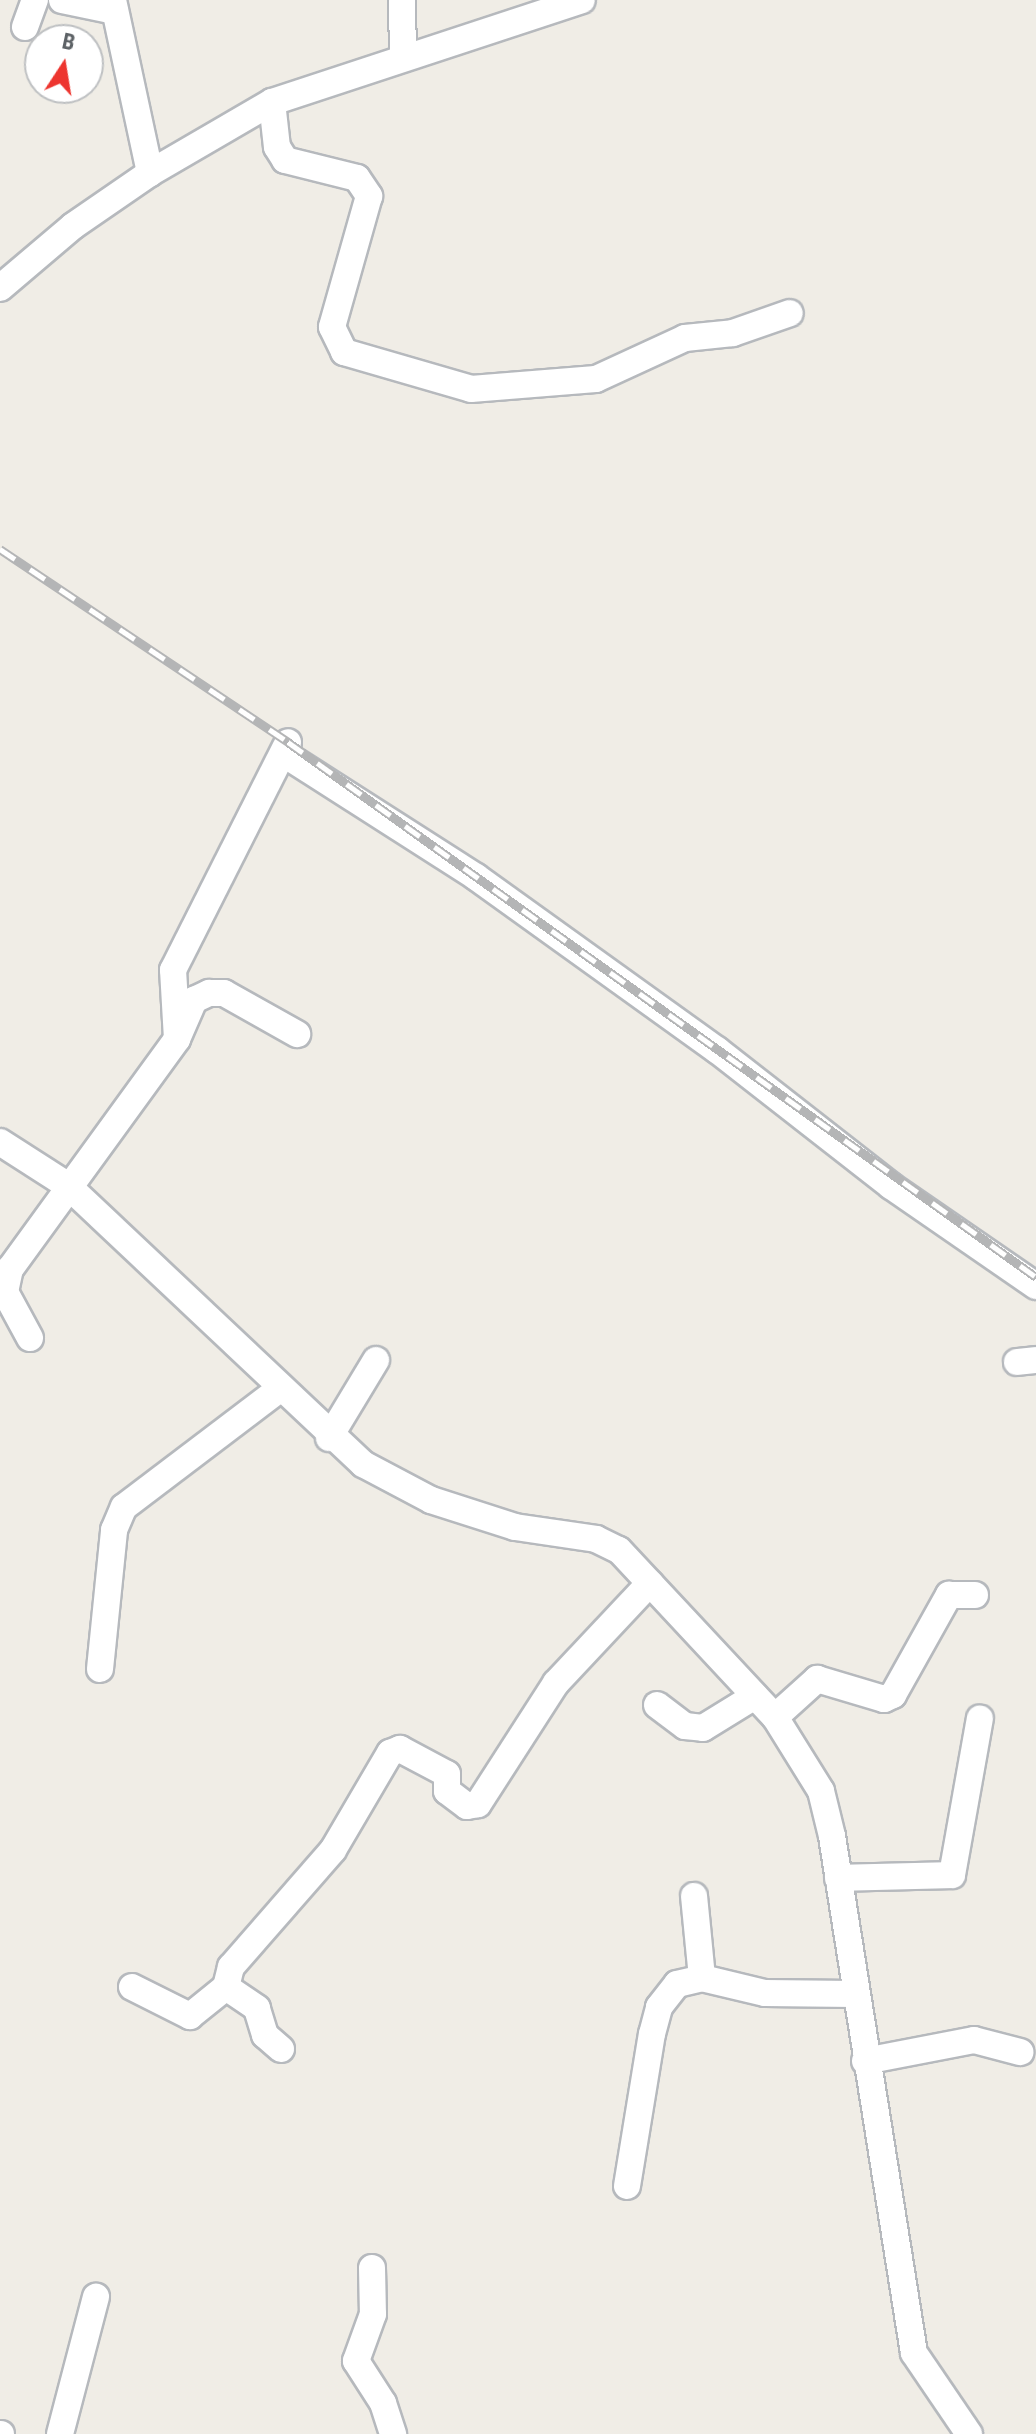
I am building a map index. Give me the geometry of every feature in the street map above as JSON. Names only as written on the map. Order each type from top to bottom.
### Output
[{"type":"street","points":[[26,24],[35,0]]},
{"type":"street","points":[[62,0],[118,7],[150,173]]},
{"type":"street","points":[[402,0],[403,55]]},
{"type":"street","points":[[2,283],[73,226],[150,173],[272,102],[403,55],[582,0]]},
{"type":"street","points":[[272,102],[277,147],[285,160],[357,178],[369,196],[332,327],[344,352],[471,389],[596,379],[685,338],[733,333],[790,313]]},
{"type":"street","points":[[177,1039],[173,970],[286,748],[476,877],[728,1058],[891,1186],[1036,1286]]},
{"type":"street","points":[[30,1338],[5,1283],[67,1185],[177,1039],[194,1000],[209,993],[224,993],[297,1034]]},
{"type":"street","points":[[0,1142],[67,1185],[281,1388],[329,1438],[431,1500],[515,1527],[596,1539],[619,1550],[775,1717],[821,1791],[838,1878],[854,1994],[914,2353],[969,2434]]},
{"type":"street","points":[[329,1438],[376,1360]]},
{"type":"street","points":[[100,1669],[114,1530],[124,1507],[281,1388]]},
{"type":"street","points":[[132,1987],[190,2016],[226,1987],[243,1949],[333,1850],[390,1753],[400,1749],[447,1774],[447,1791],[467,1806],[478,1804],[556,1683],[650,1583]]},
{"type":"street","points":[[775,1717],[817,1679],[884,1699],[893,1695],[949,1595],[955,1590],[975,1595]]},
{"type":"street","points":[[657,1705],[685,1726],[703,1728],[755,1696]]},
{"type":"street","points":[[838,1878],[952,1875],[980,1718]]},
{"type":"street","points":[[694,1896],[702,1978]]},
{"type":"street","points":[[627,2186],[659,2007],[677,1984],[702,1978],[765,1993],[854,1994]]},
{"type":"street","points":[[226,1987],[257,2008],[265,2035],[281,2049]]},
{"type":"street","points":[[865,2061],[974,2040],[1020,2052]]},
{"type":"street","points":[[372,2268],[373,2314],[356,2361],[383,2403],[393,2434]]},
{"type":"street","points":[[60,2434],[96,2297]]},
{"type":"railway","points":[[0,549],[288,742],[1036,1277]]}]
